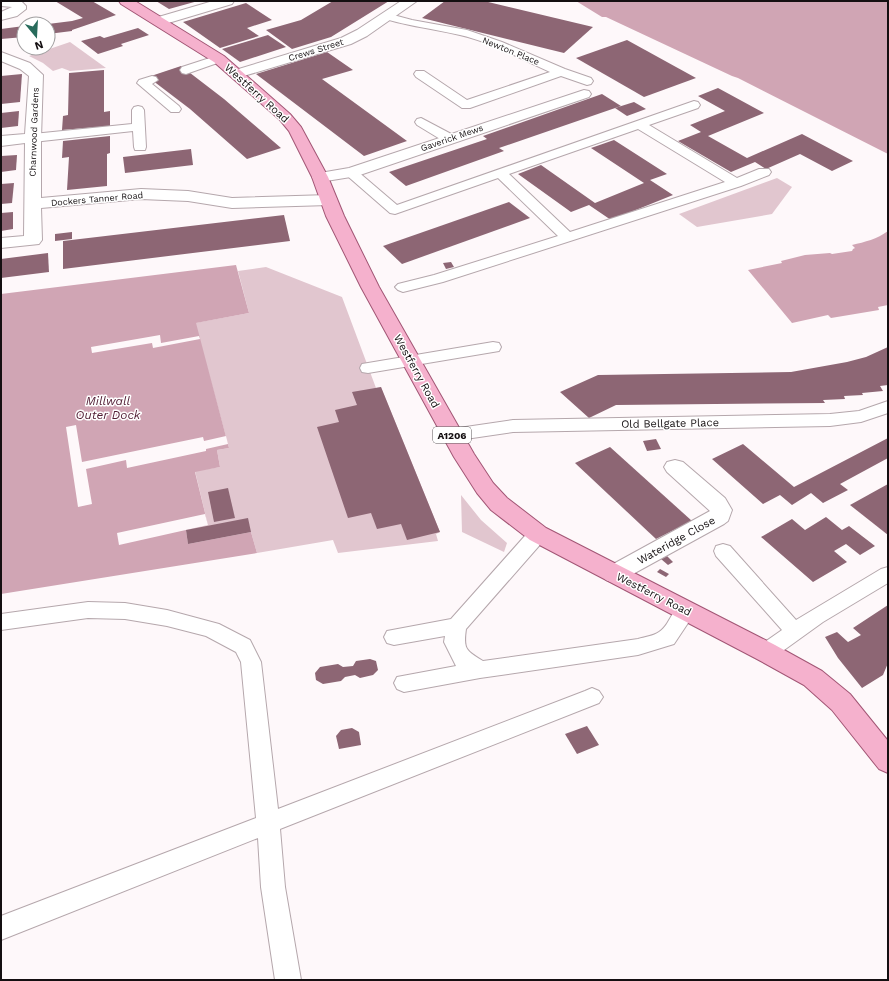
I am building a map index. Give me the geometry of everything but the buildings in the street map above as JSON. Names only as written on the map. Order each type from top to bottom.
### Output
[{"type":"main road","name":"Westferry Road","points":[[126,1],[160,21],[219,60],[237,74],[289,121],[296,130],[320,177],[335,216],[368,282],[452,435],[474,472],[499,504],[538,534],[766,652],[813,678],[841,702],[888,761]]},
{"type":"street","points":[[160,21],[227,1]]},
{"type":"street","name":"Crews Street","points":[[237,74],[346,41],[362,33],[410,1]]},
{"type":"street","points":[[1,2],[14,2],[19,6],[19,8],[12,13],[1,16]]},
{"type":"street","name":"Charnwood Gardens","points":[[1,56],[25,66],[36,75],[33,138],[33,240],[1,243]]},
{"type":"street","name":"Gaverick Mews","points":[[320,177],[351,173],[450,139],[585,88]]},
{"type":"street","points":[[1,141],[33,138]]},
{"type":"street","name":"Dockers Tanner Road","points":[[33,204],[141,194],[188,196],[232,203],[329,200]]},
{"type":"street","name":"Wateridge Close","points":[[614,574],[716,518],[720,514],[721,510],[717,504],[675,467]]},
{"type":"lane","name":"Newton Place","points":[[386,16],[411,23],[463,32],[498,44],[561,72],[585,88]]},
{"type":"lane","points":[[186,70],[219,60]]},
{"type":"lane","points":[[420,74],[466,105],[561,72]]},
{"type":"lane","points":[[152,80],[143,83],[175,109]]},
{"type":"lane","points":[[351,173],[395,210],[694,105]]},
{"type":"lane","points":[[138,110],[140,148]]},
{"type":"lane","points":[[421,122],[450,139]]},
{"type":"lane","points":[[639,124],[736,183]]},
{"type":"lane","points":[[33,138],[139,127]]},
{"type":"lane","points":[[403,287],[438,279],[736,183],[764,172]]},
{"type":"lane","points":[[500,173],[567,237]]},
{"type":"lane","points":[[368,368],[493,347]]},
{"type":"lane","name":"Old Bellgate Place","points":[[452,435],[513,426],[830,420],[861,416],[888,407]]},
{"type":"lane","points":[[480,670],[462,659],[454,642],[457,626],[538,534]]},
{"type":"lane","points":[[723,551],[795,632]]},
{"type":"lane","points":[[766,652],[816,617],[888,574]]},
{"type":"lane","points":[[1,622],[88,610],[125,610],[167,618],[212,630],[243,646],[251,662],[273,887],[288,980]]},
{"type":"lane","points":[[404,683],[480,670],[638,647],[667,638],[686,611]]},
{"type":"lane","points":[[394,637],[457,626]]},
{"type":"lane","points":[[1,928],[592,697]]},
{"type":"shaded area","points":[[70,42],[106,68],[70,71],[62,68],[53,71],[43,63],[29,56],[56,56],[56,47]]},
{"type":"shaded area","points":[[777,178],[792,187],[772,214],[697,227],[679,214]]},
{"type":"shaded area","points":[[266,267],[342,297],[376,388],[381,387],[440,532],[436,534],[438,541],[338,553],[333,540],[257,553],[251,532],[188,544],[186,530],[208,525],[195,471],[220,467],[217,450],[229,448],[195,323],[249,313],[238,271]]},
{"type":"shaded area","points":[[461,495],[481,520],[507,543],[504,552],[462,532]]},
{"type":"water","points":[[576,1],[888,1],[888,154],[738,78],[606,17],[602,17]]},
{"type":"water","points":[[888,231],[888,305],[878,307],[879,310],[831,318],[828,315],[792,323],[748,270],[782,263],[781,261],[805,255],[832,254],[852,251],[855,248],[852,245],[875,238]]},
{"type":"water","name":"Millwall Outer Dock","points":[[236,265],[249,313],[196,323],[229,448],[217,450],[220,467],[195,472],[208,525],[186,530],[188,544],[251,532],[257,553],[1,594],[1,294]]},
{"type":"pier","points":[[160,335],[161,343],[199,336],[200,339],[153,348],[152,343],[92,353],[91,347]]},
{"type":"pier","points":[[76,425],[82,462],[203,437],[204,441],[226,436],[228,444],[206,449],[206,451],[127,468],[126,460],[86,469],[92,504],[78,507],[66,427]]},
{"type":"pier","points":[[205,514],[208,525],[119,545],[117,533]]}]
